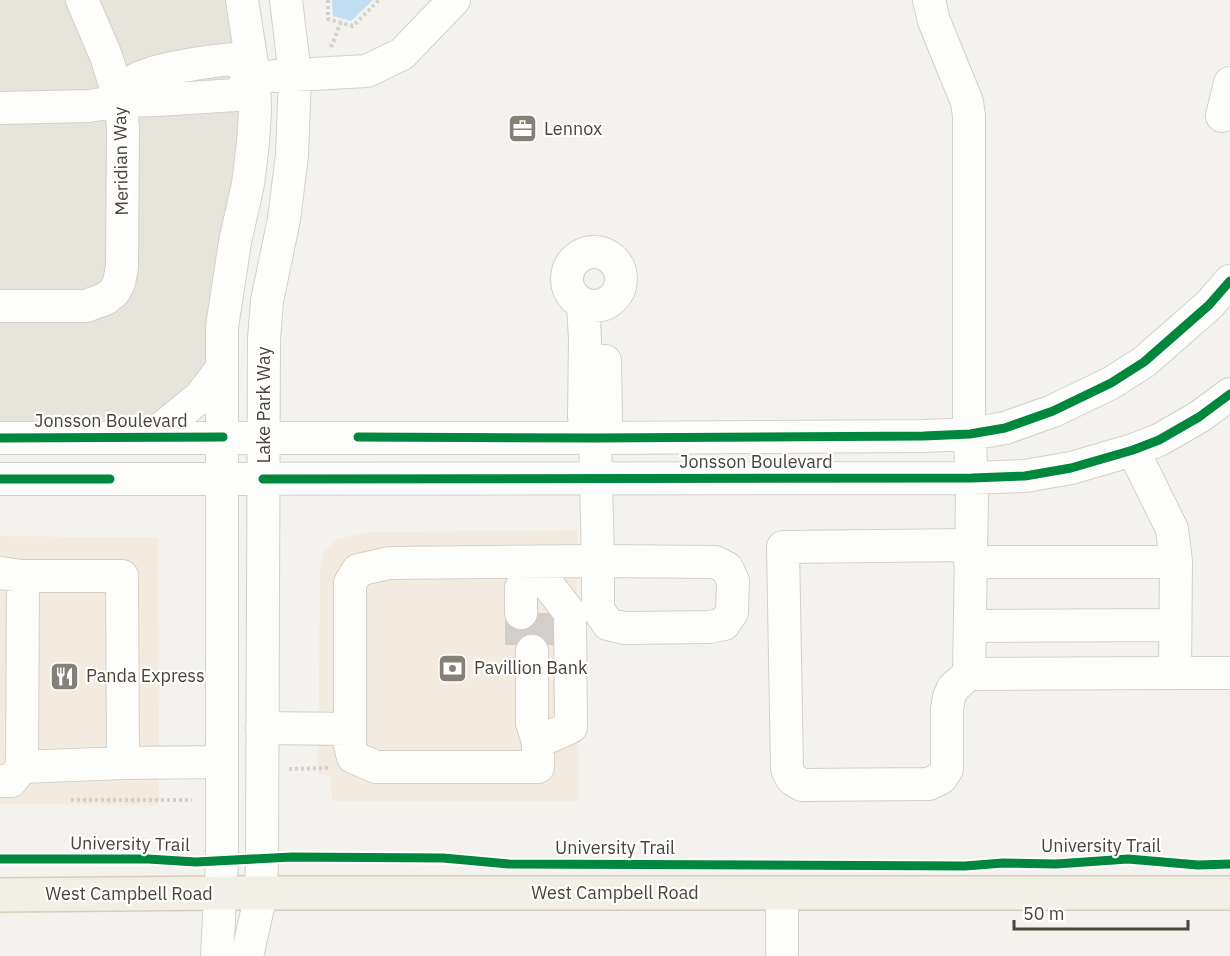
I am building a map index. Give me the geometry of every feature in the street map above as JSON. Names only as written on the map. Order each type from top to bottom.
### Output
[{"type":"main road","name":"West Campbell Road","points":[[0,895],[1230,893]]},
{"type":"street","name":"Meridian Way","points":[[0,306],[86,306],[105,299],[120,283],[123,127],[120,101],[106,56],[82,0]]},
{"type":"street","points":[[217,956],[222,893],[222,327],[235,242],[248,184],[254,143],[255,112],[254,77],[242,0]]},
{"type":"street","name":"Lake Park Way","points":[[247,956],[261,894],[264,339],[267,301],[284,219],[292,155],[295,75],[286,0]]},
{"type":"street","points":[[0,108],[89,106],[120,101],[236,95],[254,77],[367,71],[402,54],[454,0]]},
{"type":"street","points":[[929,0],[934,21],[967,102],[969,116],[969,412],[972,478],[969,674]]},
{"type":"street","points":[[120,101],[135,80],[211,60],[235,58],[254,77]]},
{"type":"street","points":[[186,66],[188,98]]},
{"type":"street","points":[[1222,116],[1230,83]]},
{"type":"street","name":"Jonsson Boulevard","points":[[0,438],[595,438],[970,434],[1005,428],[1053,411],[1111,383],[1144,362],[1209,305],[1230,281]]},
{"type":"street","points":[[532,651],[520,723],[538,742],[538,767],[376,767],[352,757],[350,746],[350,583],[358,570],[389,563],[538,567],[598,561],[595,438],[606,418],[604,334],[597,303]]},
{"type":"street","points":[[151,437],[200,397],[222,368]]},
{"type":"street","name":"Jonsson Boulevard","points":[[0,479],[972,478],[1025,476],[1071,468],[1159,440],[1199,417],[1230,394]]},
{"type":"street","points":[[1133,450],[1172,529],[1176,562],[1175,674]]},
{"type":"street","points":[[0,479],[0,484]]},
{"type":"street","points":[[1176,562],[783,547],[787,769],[792,779],[802,785],[929,784],[941,778],[947,769],[949,698],[953,688],[969,674],[1230,674]]},
{"type":"street","points":[[532,613],[521,588],[538,567]]},
{"type":"street","points":[[538,567],[570,613],[571,716],[571,727],[538,742]]},
{"type":"street","points":[[123,763],[122,576],[11,574],[11,774],[123,763],[222,762]]},
{"type":"street","points":[[970,626],[1175,625]]},
{"type":"street","points":[[262,728],[350,729]]},
{"type":"street","points":[[782,894],[782,956]]},
{"type":"path","points":[[328,0],[328,19],[353,26],[379,0]]},
{"type":"path","points":[[331,48],[341,22]]},
{"type":"path","points":[[282,769],[337,768]]},
{"type":"path","points":[[71,800],[192,800]]},
{"type":"shaded area","points":[[0,0],[230,0],[243,87],[232,203],[201,394],[165,428],[0,421]]},
{"type":"shaded area","points":[[577,530],[578,801],[332,801],[331,775],[318,774],[320,570],[323,554],[336,539],[371,532]]},
{"type":"shaded area","points":[[0,536],[158,538],[159,805],[0,804]]},
{"type":"water","points":[[332,0],[373,0],[351,21],[333,16]]},
{"type":"tunnel","points":[[521,613],[521,651]]},
{"type":"tunnel","points":[[544,613],[544,651]]},
{"type":"cycle path","points":[[358,437],[924,436],[970,434],[1005,428],[1053,411],[1111,383],[1144,362],[1209,305],[1230,281]]},
{"type":"cycle path","points":[[263,479],[1025,476],[1071,468],[1159,440],[1199,417],[1230,394]]},
{"type":"cycle path","points":[[0,438],[223,437]]},
{"type":"cycle path","points":[[0,479],[110,479]]},
{"type":"cycle path","name":"University Trail","points":[[0,859],[148,859],[196,862],[292,857],[443,858],[509,864],[965,866],[1003,863],[1056,864],[1128,859],[1198,865],[1230,864]]},
{"type":"place","name":"Lennox","points":[[523,129]]},
{"type":"place","name":"Pavillion Bank","points":[[453,668]]},
{"type":"place","name":"Panda Express","points":[[65,676]]}]
